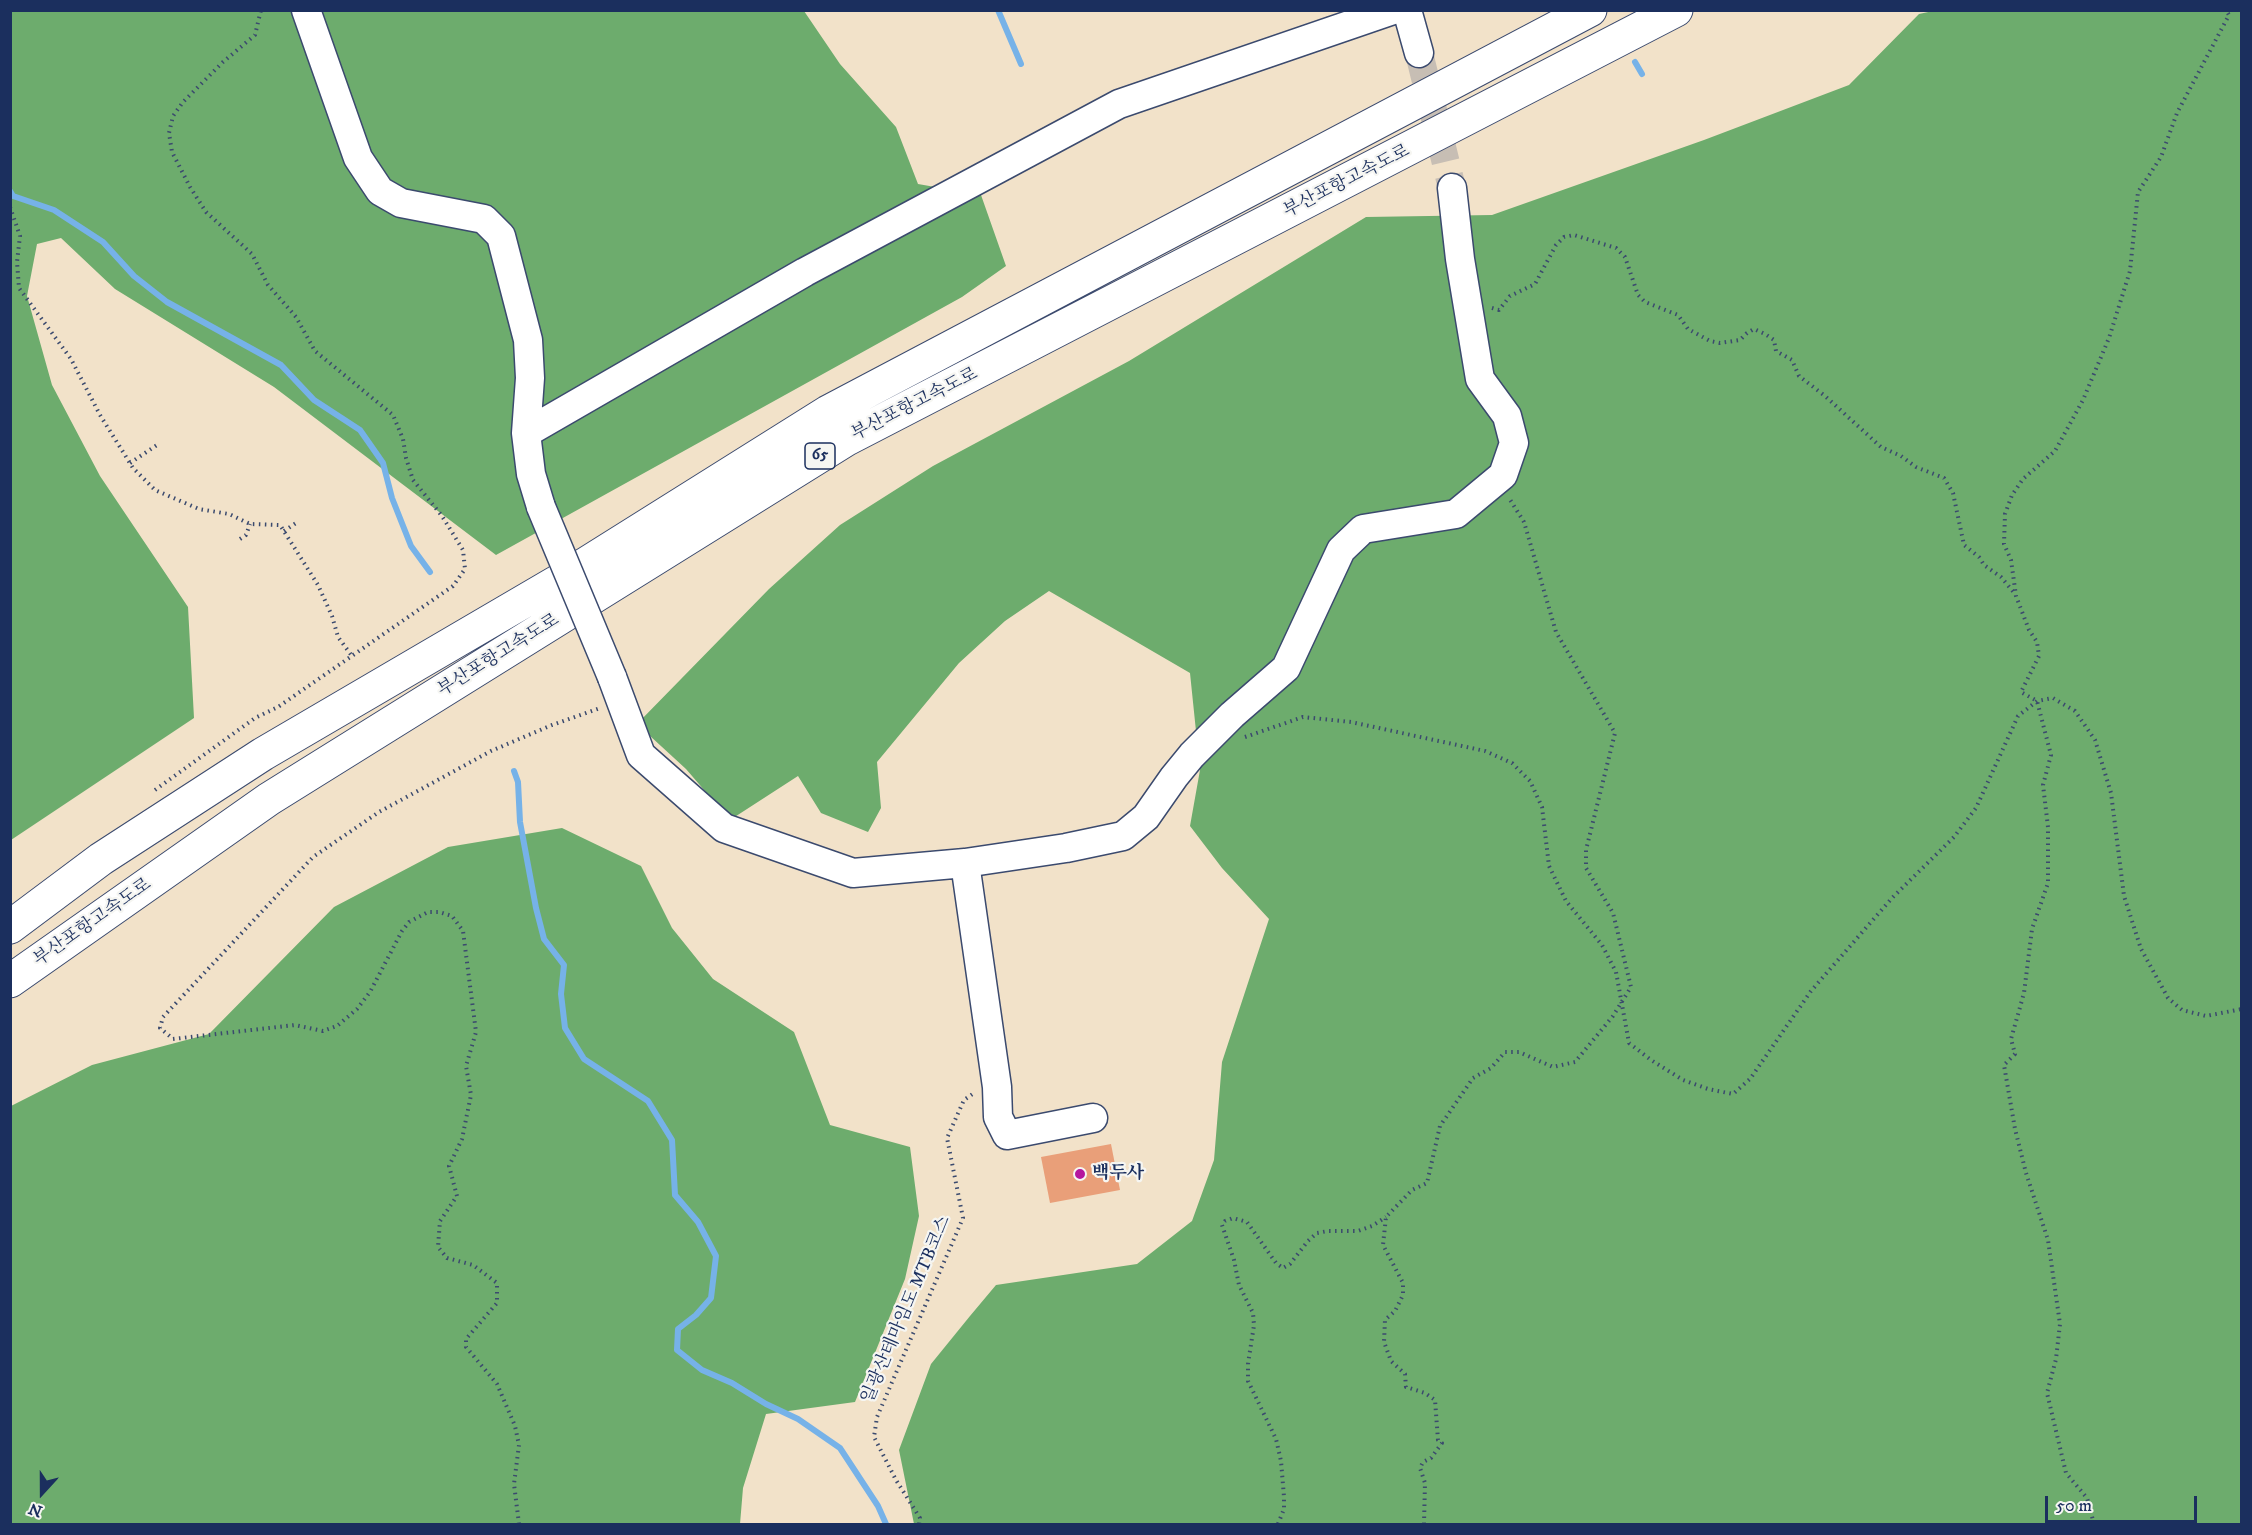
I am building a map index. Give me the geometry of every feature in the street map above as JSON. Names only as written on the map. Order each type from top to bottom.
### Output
[{"type":"highway","name":"부산포항고속도로","points":[[10,927],[101,859],[263,754],[557,582],[828,412],[1590,10]]},
{"type":"highway","name":"부산포항고속도로","points":[[10,981],[269,799],[847,439],[1676,10]]},
{"type":"lane","points":[[306,10],[358,158],[381,190],[400,202],[484,219],[501,236],[528,340],[530,378],[526,433],[531,474],[541,507],[642,755],[724,828],[853,873],[965,863],[1066,848],[1123,836],[1146,818],[1192,755],[1232,715],[1286,668],[1341,550],[1364,529],[1456,514],[1503,475],[1514,443],[1507,416],[1480,379],[1460,259],[1452,188]]},
{"type":"lane","points":[[526,433],[805,272],[1119,104],[1393,10]]},
{"type":"lane","points":[[1407,10],[1419,53]]},
{"type":"lane","points":[[965,863],[998,1117],[1007,1135],[1093,1118]]},
{"type":"path","points":[[152,792],[255,718],[278,706],[453,586],[465,569],[463,549],[442,516],[413,480],[403,439],[393,416],[315,351],[296,317],[268,285],[252,254],[206,212],[190,188],[172,152],[169,133],[173,116],[183,102],[223,62],[255,35],[261,10]]},
{"type":"path","points":[[2094,1524],[2087,1498],[2066,1473],[2047,1393],[2056,1359],[2060,1324],[2048,1240],[2026,1173],[2015,1130],[2004,1065],[2015,1054],[2011,1039],[2024,993],[2032,929],[2048,883],[2048,827],[2043,785],[2051,755],[2037,701],[2021,692],[2039,656],[2037,642],[2029,630],[2016,596],[2011,560],[2004,544],[2005,514],[2012,495],[2023,479],[2055,451],[2083,400],[2109,338],[2130,271],[2138,192],[2161,157],[2177,112],[2229,15],[2226,10]]},
{"type":"path","points":[[10,207],[20,236],[17,262],[19,288],[70,359],[100,415],[130,463],[155,490],[199,509],[229,514],[250,524],[280,525],[318,585],[332,616],[338,637],[351,656]]},
{"type":"path","points":[[1489,308],[1499,310],[1510,296],[1535,284],[1556,245],[1564,237],[1574,235],[1616,248],[1624,257],[1638,295],[1645,302],[1678,315],[1688,329],[1720,343],[1740,340],[1754,329],[1766,334],[1773,340],[1776,351],[1792,360],[1799,376],[1825,396],[1881,447],[1901,456],[1916,467],[1944,478],[1953,493],[1964,545],[1979,557],[1984,565],[2001,577],[2016,596]]},
{"type":"path","points":[[130,463],[157,445]]},
{"type":"path","points":[[1278,1524],[1284,1509],[1281,1461],[1276,1439],[1248,1381],[1248,1364],[1254,1325],[1253,1313],[1239,1285],[1234,1260],[1222,1225],[1233,1218],[1247,1222],[1276,1263],[1283,1268],[1290,1264],[1308,1240],[1317,1233],[1358,1231],[1372,1226],[1386,1217],[1412,1190],[1427,1183],[1440,1126],[1473,1078],[1491,1068],[1506,1052],[1519,1052],[1553,1067],[1575,1062],[1631,987],[1613,913],[1586,868],[1586,850],[1615,733],[1556,632],[1524,522],[1497,480]]},
{"type":"path","points":[[284,531],[296,523]]},
{"type":"path","points":[[240,539],[246,535],[250,524]]},
{"type":"path","points":[[519,1524],[514,1484],[519,1445],[515,1426],[497,1384],[466,1347],[466,1339],[497,1303],[497,1283],[473,1265],[447,1258],[438,1247],[440,1221],[457,1196],[448,1166],[462,1139],[471,1095],[466,1065],[476,1032],[463,931],[452,916],[439,912],[428,912],[409,922],[370,992],[357,1009],[337,1026],[323,1030],[295,1025],[174,1039],[160,1028],[163,1017],[313,857],[379,812],[491,751],[552,725],[616,689]]},
{"type":"path","points":[[1241,738],[1303,717],[1351,722],[1485,751],[1512,763],[1530,780],[1542,807],[1549,866],[1566,901],[1602,945],[1616,972],[1629,1043],[1683,1080],[1708,1089],[1733,1094],[1750,1079],[1818,982],[1892,898],[1954,837],[1976,808],[2018,716],[2037,701],[2053,698],[2075,711],[2095,740],[2112,793],[2124,896],[2141,949],[2168,998],[2182,1010],[2206,1016],[2241,1009]]},
{"type":"path","name":"일광산테마임도 MTB코스","points":[[919,1524],[920,1518],[896,1480],[874,1437],[877,1417],[963,1218],[947,1138],[964,1100],[995,1080]]},
{"type":"path","points":[[1386,1217],[1383,1245],[1403,1282],[1403,1295],[1395,1311],[1385,1320],[1384,1342],[1391,1361],[1405,1374],[1406,1387],[1425,1393],[1435,1400],[1438,1440],[1442,1443],[1420,1468],[1425,1483],[1425,1524]]},
{"type":"green space","points":[[11,11],[804,11],[840,64],[896,127],[918,184],[981,195],[1006,266],[962,297],[496,555],[274,387],[115,289],[61,238],[37,244],[27,296],[52,385],[100,476],[188,607],[194,718],[11,840]]},
{"type":"green space","points":[[1933,11],[2241,11],[2241,1524],[914,1524],[899,1450],[931,1364],[970,1316],[996,1285],[1137,1264],[1192,1221],[1214,1160],[1222,1062],[1269,919],[1222,868],[1190,826],[1200,770],[1190,673],[1049,591],[1005,621],[959,663],[877,762],[881,808],[868,832],[821,813],[798,776],[730,820],[686,769],[637,724],[769,589],[840,525],[933,466],[1129,361],[1366,217],[1492,215],[1704,140],[1849,85],[1919,14]]},
{"type":"green space","points":[[562,828],[641,866],[672,928],[713,979],[794,1032],[830,1125],[910,1147],[919,1216],[905,1279],[855,1402],[766,1414],[743,1488],[740,1524],[11,1524],[11,1106],[92,1065],[209,1034],[334,907],[448,847]]},
{"type":"building","name":"백두사","points":[[1111,1144],[1120,1190],[1050,1203],[1041,1157]]},
{"type":"waterway","points":[[998,10],[1021,64]]},
{"type":"waterway","points":[[1635,62],[1642,74]]},
{"type":"waterway","points":[[10,191],[13,196],[54,210],[103,242],[134,276],[167,302],[281,365],[314,400],[360,430],[383,463],[392,498],[411,546],[430,572]]},
{"type":"waterway","points":[[514,771],[518,782],[520,822],[536,908],[544,939],[564,965],[561,994],[565,1028],[584,1059],[648,1101],[672,1140],[675,1195],[698,1222],[716,1256],[711,1298],[696,1315],[678,1329],[677,1350],[702,1370],[732,1383],[766,1404],[798,1419],[840,1448],[878,1506],[886,1524]]},
{"type":"tunnel","points":[[1419,53],[1452,188]]},
{"type":"place","name":"백두사","points":[[1080,1174]]}]
